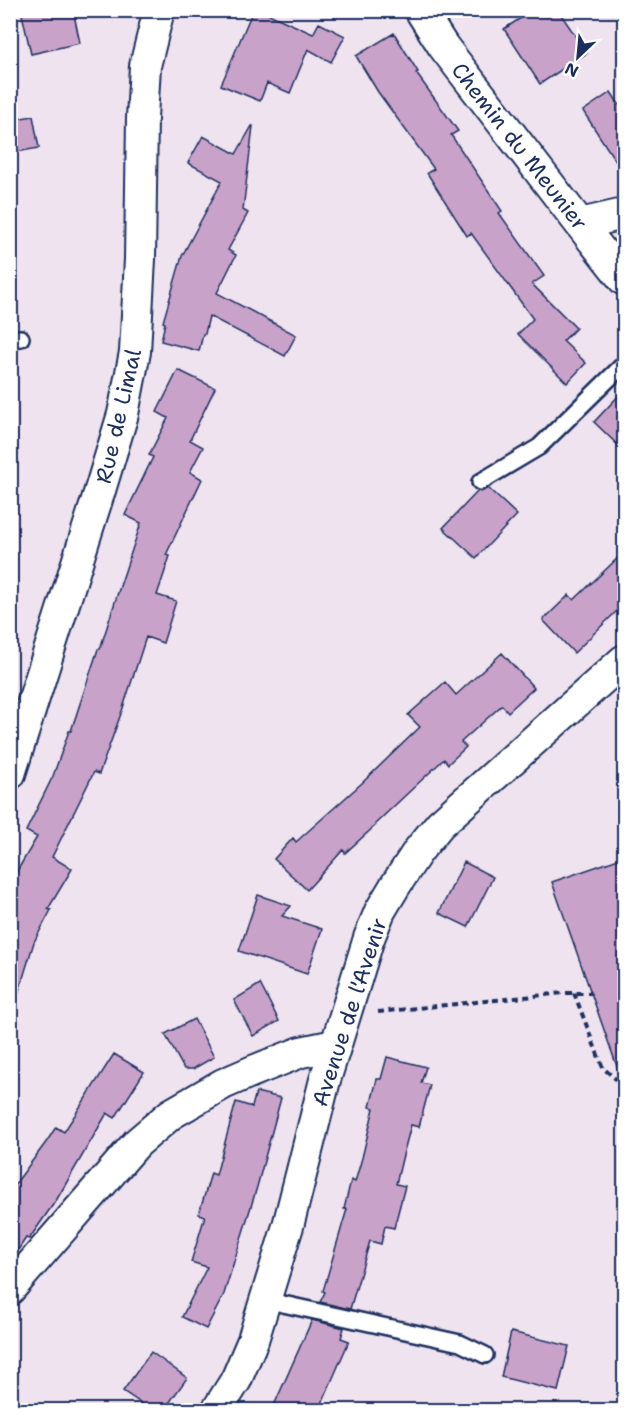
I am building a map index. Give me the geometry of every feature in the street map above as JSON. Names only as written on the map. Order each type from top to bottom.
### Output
[{"type":"street","name":"Rue de Limal","points":[[10,774],[123,414],[135,352],[140,259],[144,66],[159,10]]},
{"type":"street","name":"Chemin du Meunier","points":[[420,10],[443,46],[624,279]]},
{"type":"street","points":[[580,225],[624,214]]},
{"type":"street","name":"Avenue de l'Avenir","points":[[217,1410],[236,1380],[253,1341],[288,1226],[335,1046],[369,938],[380,911],[418,851],[440,824],[624,660]]},
{"type":"street","points":[[10,1289],[137,1143],[171,1114],[223,1084],[254,1071],[301,1053],[335,1046]]},
{"type":"lane","points":[[480,483],[539,447],[624,364]]},
{"type":"lane","points":[[265,1300],[460,1343],[485,1355]]},
{"type":"path","points":[[344,1016],[564,993],[591,993]]},
{"type":"path","points":[[574,993],[603,1068],[624,1086]]},
{"type":"building","points":[[21,10],[73,10],[80,43],[31,54]]},
{"type":"building","points":[[253,10],[260,10],[313,34],[319,23],[345,36],[331,62],[308,49],[290,93],[267,83],[260,101],[221,85]]},
{"type":"building","points":[[533,10],[558,10],[587,53],[540,84],[504,29]]},
{"type":"building","points":[[394,33],[418,72],[416,73],[458,131],[451,135],[502,211],[499,213],[544,276],[532,284],[576,328],[563,341],[586,363],[567,383],[518,334],[533,319],[471,233],[467,236],[427,173],[434,169],[378,92],[356,56]]},
{"type":"building","points":[[611,92],[624,112],[624,174],[583,111]]},
{"type":"building","points":[[33,116],[39,148],[10,153],[10,120]]},
{"type":"building","points":[[252,126],[243,210],[248,213],[228,250],[236,255],[217,293],[296,335],[285,356],[209,316],[199,351],[161,341],[165,323],[163,322],[182,256],[222,181],[188,163],[203,136],[236,154]]},
{"type":"building","points":[[178,370],[215,388],[190,440],[203,447],[190,472],[202,479],[166,555],[170,556],[157,595],[176,601],[163,643],[146,637],[99,774],[94,772],[52,857],[72,869],[48,909],[51,910],[34,942],[16,1001],[10,1000],[10,883],[37,837],[26,831],[53,776],[69,731],[71,731],[98,649],[100,649],[141,523],[125,515],[153,457],[149,455],[168,418],[157,412]]},
{"type":"building","points":[[624,390],[624,451],[594,422]]},
{"type":"building","points":[[488,488],[517,515],[476,558],[443,528],[478,491],[481,492]]},
{"type":"building","points":[[624,552],[624,604],[574,653],[543,620],[569,595],[574,600]]},
{"type":"building","points":[[502,653],[534,688],[508,712],[502,705],[461,742],[466,747],[448,764],[444,759],[345,853],[343,850],[307,890],[274,859],[293,838],[296,842],[420,727],[408,715],[445,682],[456,695]]},
{"type":"building","points":[[624,857],[624,1077],[621,1078],[552,882]]},
{"type":"building","points":[[464,862],[493,877],[468,927],[439,913]]},
{"type":"building","points":[[258,895],[291,906],[282,916],[322,929],[307,974],[239,951]]},
{"type":"building","points":[[260,984],[279,1021],[253,1036],[234,1000]]},
{"type":"building","points":[[194,1019],[214,1057],[193,1069],[184,1069],[165,1034]]},
{"type":"building","points":[[114,1054],[144,1072],[115,1118],[107,1113],[57,1199],[10,1262],[10,1191],[56,1127],[64,1132]]},
{"type":"building","points":[[387,1057],[426,1067],[421,1083],[430,1085],[419,1127],[411,1125],[402,1159],[396,1184],[405,1186],[394,1228],[385,1226],[381,1244],[370,1241],[350,1309],[320,1302],[325,1292],[323,1291],[347,1209],[344,1209],[351,1180],[355,1182],[362,1158],[374,1108],[370,1107],[377,1079],[381,1079]]},
{"type":"building","points":[[256,1092],[281,1098],[257,1187],[224,1294],[206,1329],[182,1317],[207,1267],[191,1262],[205,1216],[199,1214],[211,1173],[216,1175],[236,1102],[252,1107]]},
{"type":"building","points":[[312,1320],[344,1328],[341,1338],[349,1341],[319,1410],[272,1410]]},
{"type":"building","points":[[511,1332],[569,1346],[558,1391],[501,1377]]},
{"type":"building","points":[[151,1352],[187,1378],[164,1410],[151,1410],[123,1391]]}]
